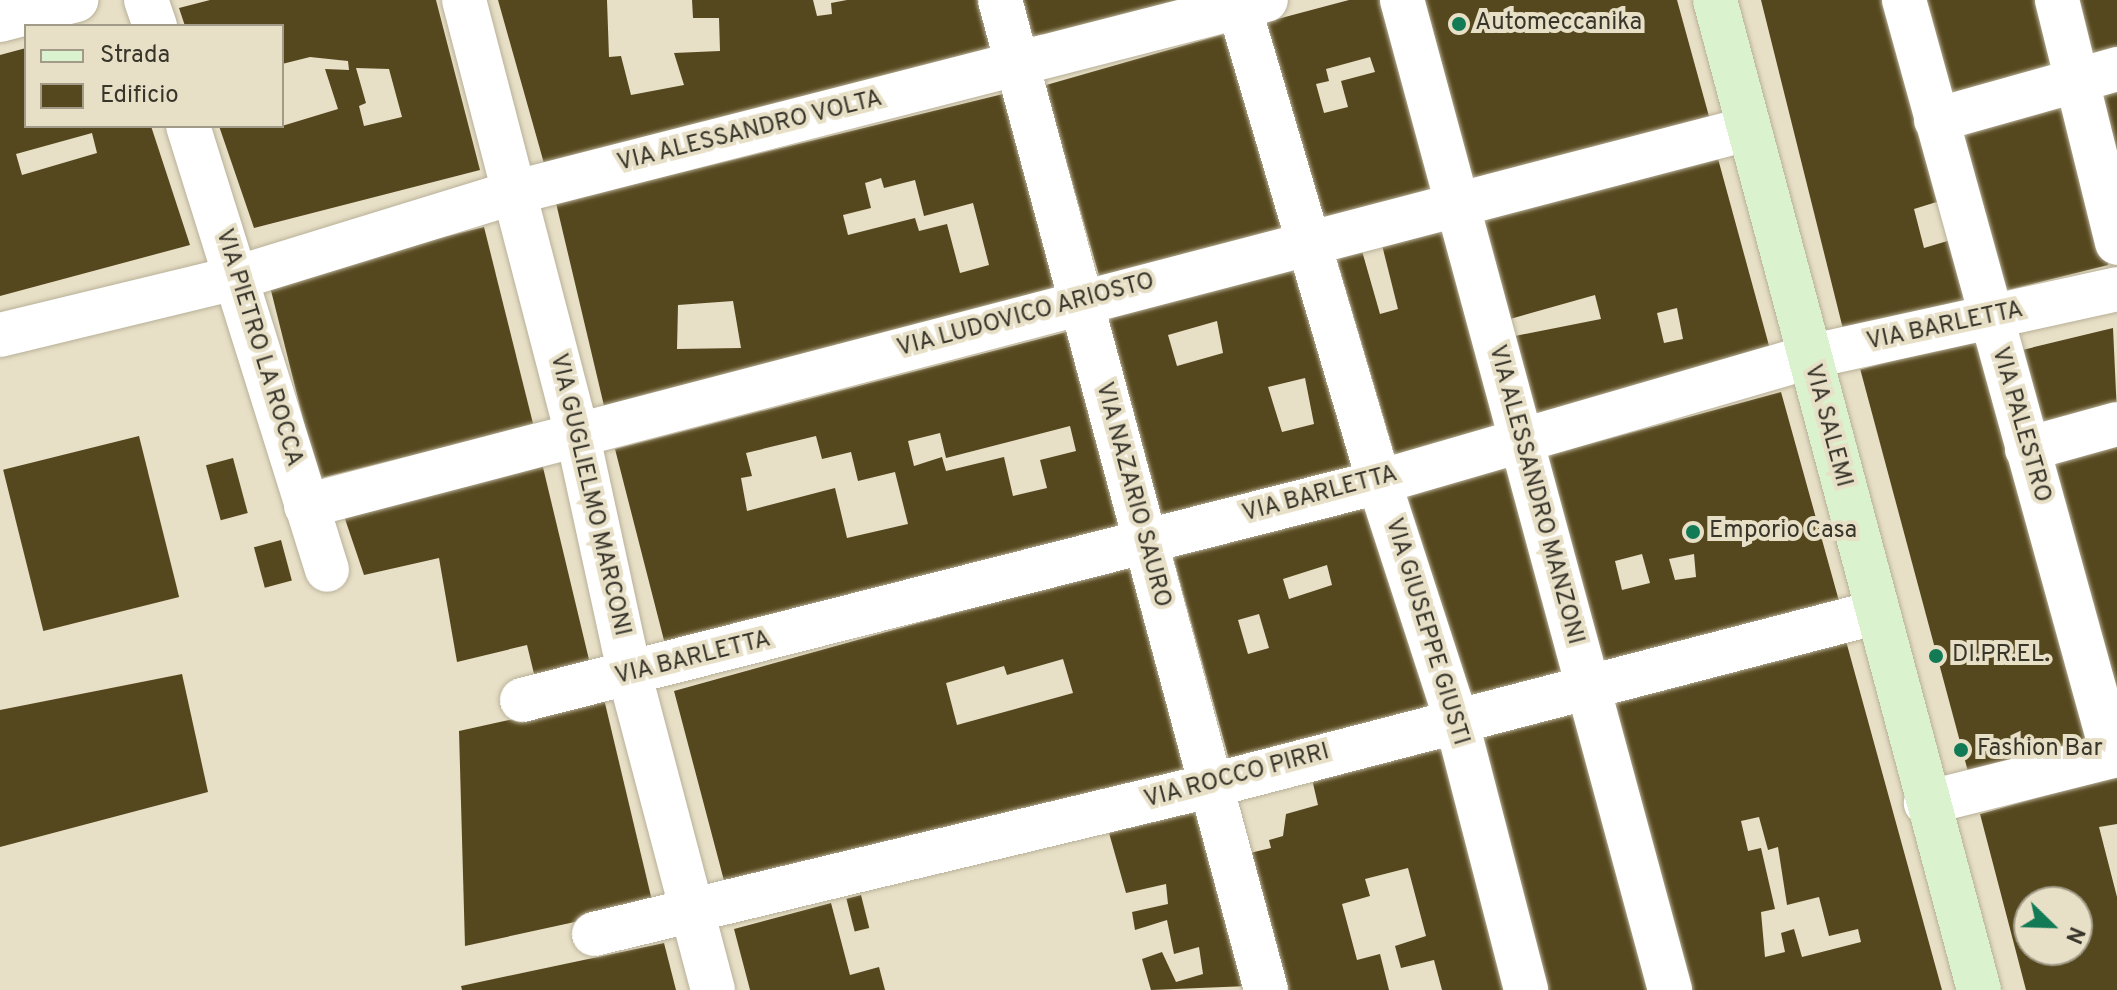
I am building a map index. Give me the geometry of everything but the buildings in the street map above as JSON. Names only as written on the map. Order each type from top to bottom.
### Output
[{"type":"main road","name":"VIA SALEMI","points":[[1715,0],[1926,803],[1979,990]]},
{"type":"street","points":[[0,20],[76,0]]},
{"type":"street","points":[[146,0],[154,24]]},
{"type":"street","name":"VIA GUGLIELMO MARCONI","points":[[464,0],[578,437],[630,676],[713,990]]},
{"type":"street","name":"VIA NAZARIO SAURO","points":[[1000,0],[1078,301],[1266,990]]},
{"type":"street","name":"VIA ALESSANDRO MANZONI","points":[[1402,0],[1670,990]]},
{"type":"street","name":"VIA PALESTRO","points":[[1904,0],[2113,756],[1926,803]]},
{"type":"street","points":[[2057,0],[2117,243]]},
{"type":"street","name":"VIA ALESSANDRO VOLTA","points":[[0,335],[239,277],[516,192],[1248,3]]},
{"type":"street","name":"VIA GIUSEPPE GIUSTI","points":[[1248,3],[1309,241],[1379,482],[1456,719],[1526,990]]},
{"type":"street","points":[[1936,120],[2075,78],[2117,69]]},
{"type":"street","name":"VIA PIETRO LA ROCCA","points":[[189,128],[239,277],[327,570]]},
{"type":"street","name":"VIA LUDOVICO ARIOSTO","points":[[306,506],[578,437],[1078,301],[1747,129]]},
{"type":"street","name":"VIA BARLETTA","points":[[522,700],[630,676],[1145,540],[1379,482],[1808,357],[2117,289]]},
{"type":"street","points":[[2027,449],[2117,424]]},
{"type":"street","name":"VIA ROCCO PIRRI","points":[[594,934],[1209,786],[1456,719],[1588,689],[1878,612]]},
{"type":"place","name":"Automeccanika","points":[[1459,24]]},
{"type":"place","name":"Emporio Casa","points":[[1693,532]]},
{"type":"place","name":"DI.PR.EL.","points":[[1936,656]]},
{"type":"place","name":"Fashion Bar","points":[[1961,750]]}]
